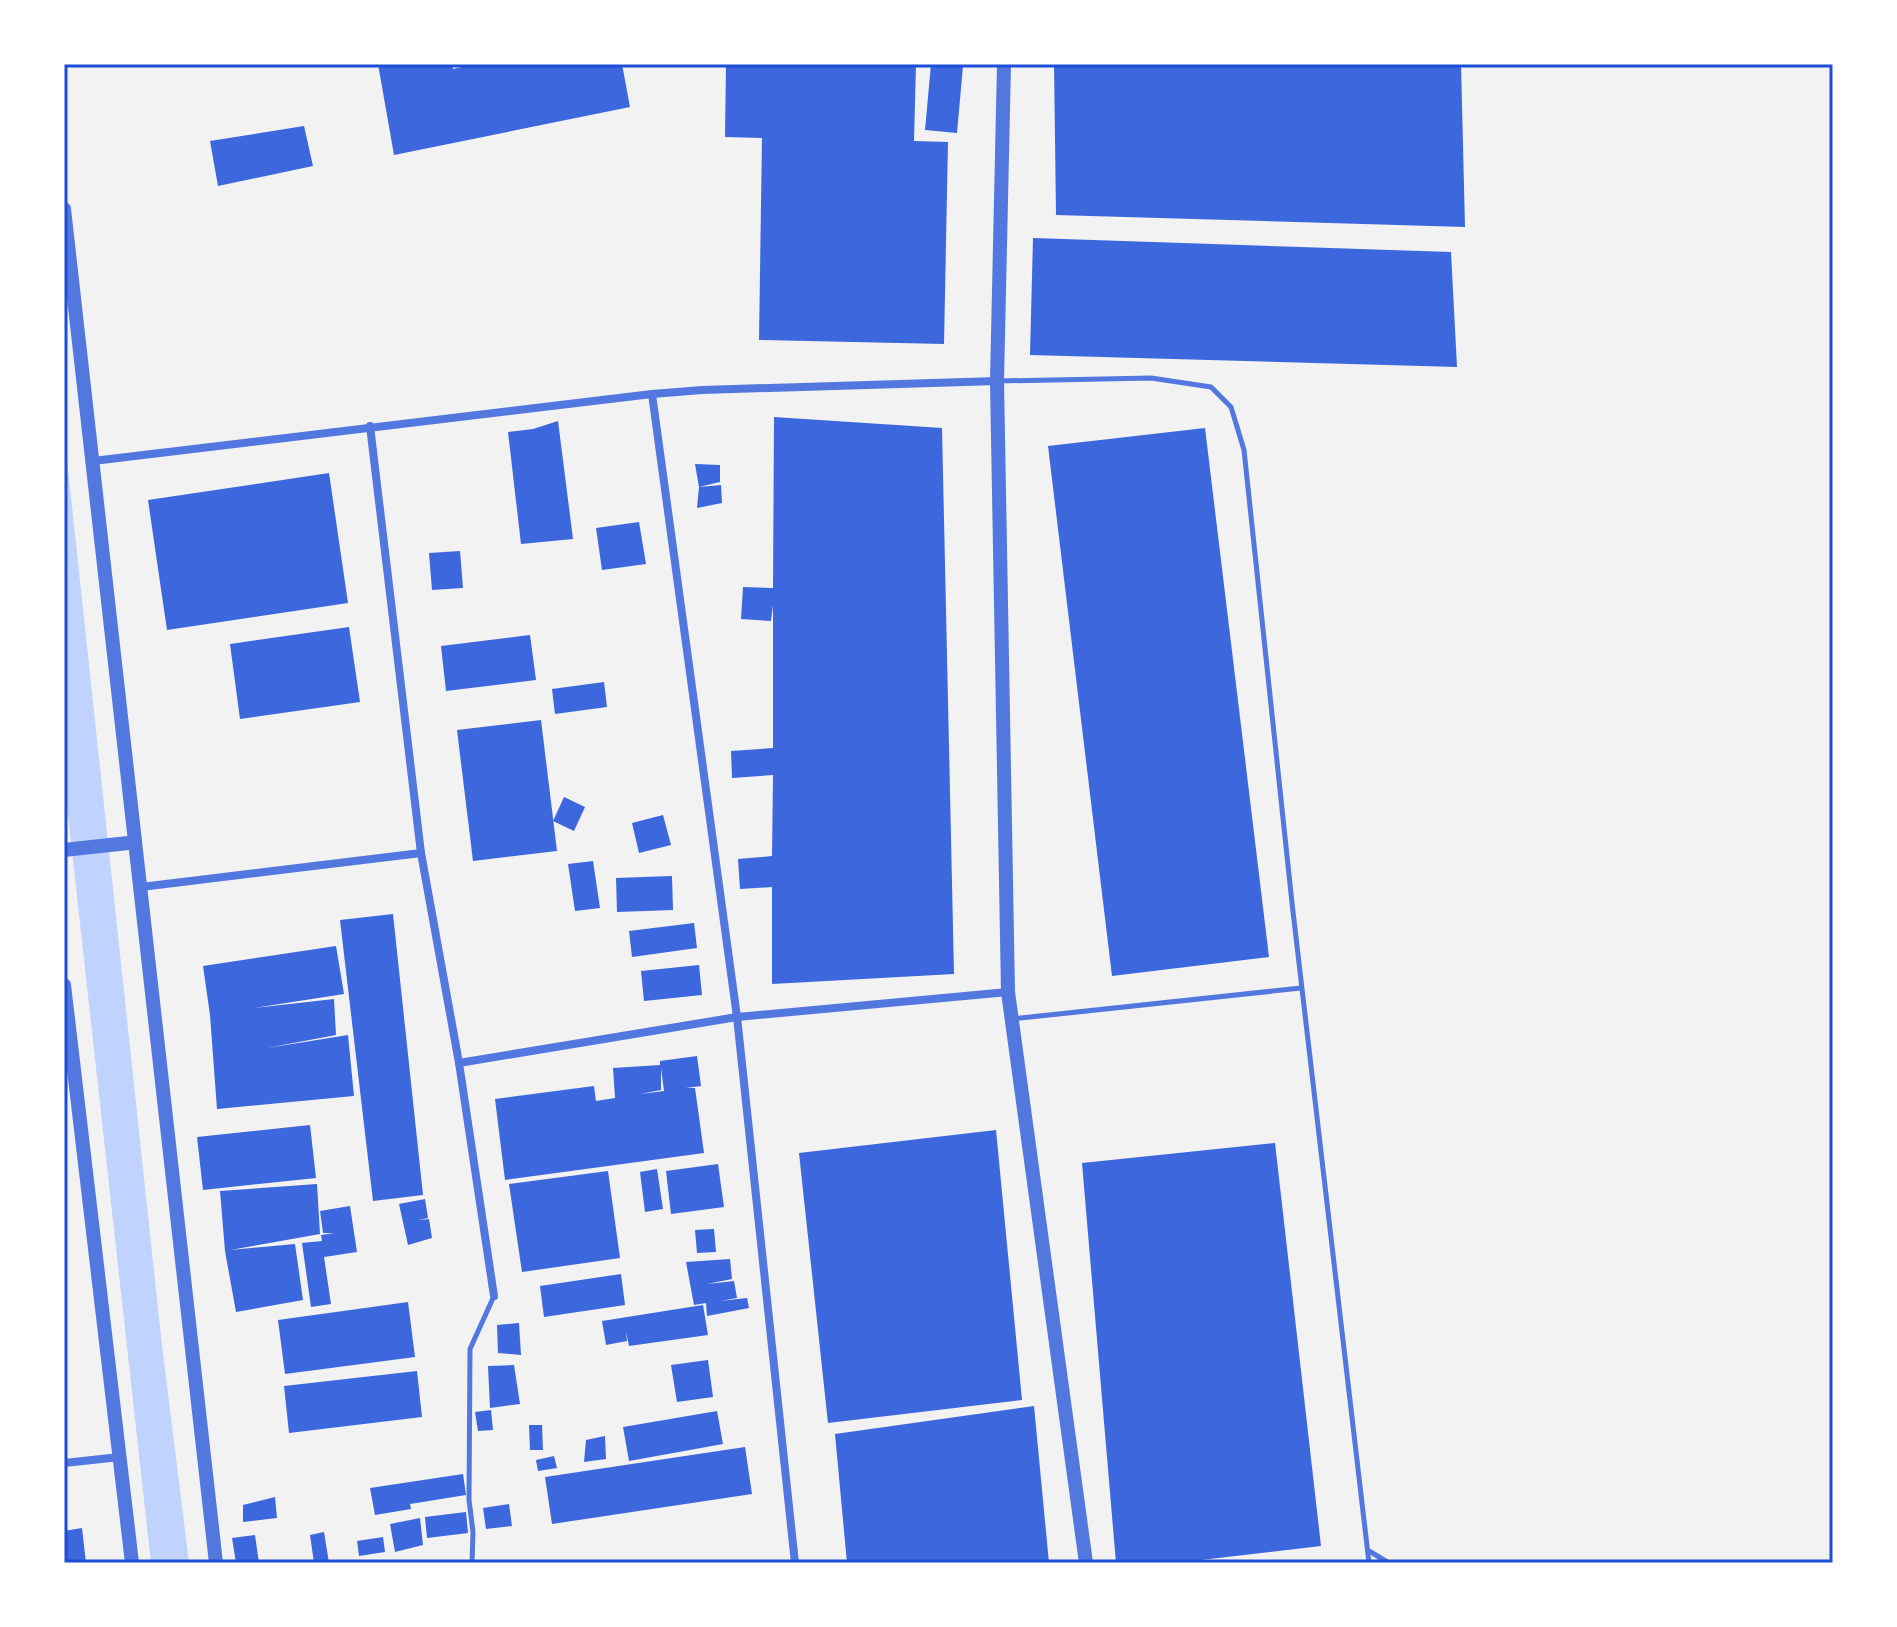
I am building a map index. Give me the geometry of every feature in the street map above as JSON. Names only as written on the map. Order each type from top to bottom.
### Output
[{"type":"street","points":[[1004,64],[997,381],[1008,992],[1086,1563]]},
{"type":"street","points":[[64,209],[132,842],[141,887],[216,1563]]},
{"type":"street","points":[[93,461],[652,394],[997,381]]},
{"type":"street","points":[[652,394],[737,1017],[795,1563]]},
{"type":"street","points":[[370,426],[421,853],[459,1063],[494,1296]]},
{"type":"street","points":[[64,850],[132,842]]},
{"type":"street","points":[[141,887],[421,853]]},
{"type":"street","points":[[64,985],[132,1563]]},
{"type":"street","points":[[459,1063],[737,1017],[1008,992]]},
{"type":"street","points":[[64,1463],[120,1457]]},
{"type":"lane","points":[[997,381],[1151,378],[1211,387],[1231,407],[1244,450],[1301,988],[1369,1563]]},
{"type":"lane","points":[[1010,1019],[1301,988]]},
{"type":"lane","points":[[472,1563],[468,1469],[470,1349],[494,1296]]},
{"type":"lane","points":[[1368,1550],[1389,1563]]},
{"type":"water","points":[[64,432],[161,1337],[189,1563],[151,1563],[64,779]]},
{"type":"building","points":[[378,64],[452,64],[453,69],[477,64],[622,64],[630,107],[394,155]]},
{"type":"building","points":[[726,64],[916,64],[914,141],[948,142],[944,344],[759,340],[762,138],[725,137]]},
{"type":"building","points":[[931,64],[963,66],[957,133],[925,130]]},
{"type":"building","points":[[1054,64],[1461,64],[1465,227],[1056,215]]},
{"type":"building","points":[[304,126],[313,166],[218,186],[210,141]]},
{"type":"building","points":[[1033,238],[1451,252],[1457,367],[1030,355]]},
{"type":"building","points":[[774,417],[942,428],[954,974],[772,984],[772,887],[740,889],[738,859],[772,856],[773,775],[732,778],[731,751],[773,748],[773,605],[771,621],[741,619],[743,587],[773,588]]},
{"type":"building","points":[[558,421],[573,539],[521,544],[508,432],[533,429]]},
{"type":"building","points":[[1205,428],[1269,957],[1112,976],[1048,446]]},
{"type":"building","points":[[695,464],[720,465],[720,482],[699,487]]},
{"type":"building","points":[[329,473],[348,603],[167,630],[148,500]]},
{"type":"building","points":[[721,485],[722,503],[697,508],[699,487]]},
{"type":"building","points":[[639,522],[646,564],[602,570],[596,528]]},
{"type":"building","points":[[460,551],[463,588],[432,590],[429,553]]},
{"type":"building","points":[[349,627],[360,702],[240,719],[230,644]]},
{"type":"building","points":[[530,635],[536,680],[446,691],[441,646]]},
{"type":"building","points":[[604,682],[607,707],[555,714],[552,689]]},
{"type":"building","points":[[541,720],[557,851],[473,861],[457,730]]},
{"type":"building","points":[[564,797],[585,807],[574,831],[553,821]]},
{"type":"building","points":[[663,815],[671,845],[639,853],[632,823]]},
{"type":"building","points":[[593,861],[600,908],[575,911],[568,864]]},
{"type":"building","points":[[672,876],[673,910],[617,912],[616,878]]},
{"type":"building","points":[[393,914],[423,1195],[373,1201],[340,920]]},
{"type":"building","points":[[694,923],[697,948],[632,957],[629,931]]},
{"type":"building","points":[[336,946],[344,994],[254,1008],[334,999],[336,1035],[267,1048],[348,1035],[354,1096],[217,1109],[203,966]]},
{"type":"building","points":[[699,965],[702,995],[644,1001],[641,971]]},
{"type":"building","points":[[697,1056],[701,1086],[686,1088],[695,1088],[704,1153],[505,1180],[495,1099],[594,1086],[596,1101],[615,1098],[613,1068],[660,1065],[660,1061]],"holes":[[[661,1068],[664,1091],[640,1094],[661,1090]]]},
{"type":"building","points":[[310,1125],[316,1178],[203,1190],[197,1137]]},
{"type":"building","points":[[996,1130],[1022,1400],[828,1423],[799,1153]]},
{"type":"building","points":[[1275,1143],[1321,1546],[1175,1563],[1116,1563],[1082,1163]]},
{"type":"building","points":[[718,1164],[724,1207],[671,1214],[666,1171]]},
{"type":"building","points":[[657,1169],[663,1209],[645,1212],[640,1172]]},
{"type":"building","points":[[608,1171],[620,1258],[522,1272],[509,1184]]},
{"type":"building","points":[[317,1184],[320,1234],[230,1250],[295,1244],[303,1300],[236,1312],[225,1251],[220,1191]]},
{"type":"building","points":[[425,1199],[428,1218],[418,1220],[429,1219],[432,1238],[408,1245],[399,1204]]},
{"type":"building","points":[[350,1206],[357,1252],[324,1257],[331,1304],[311,1307],[302,1243],[322,1241],[321,1235],[334,1233],[323,1233],[320,1211]]},
{"type":"building","points":[[714,1229],[716,1252],[697,1253],[695,1230]]},
{"type":"building","points":[[730,1259],[732,1279],[707,1284],[734,1281],[737,1298],[720,1301],[747,1298],[749,1308],[707,1316],[706,1303],[694,1305],[686,1262]]},
{"type":"building","points":[[621,1274],[625,1305],[544,1317],[540,1286]]},
{"type":"building","points":[[408,1302],[415,1357],[285,1374],[278,1320]]},
{"type":"building","points":[[703,1305],[708,1335],[629,1346],[626,1332],[627,1341],[606,1345],[602,1321]]},
{"type":"building","points":[[519,1323],[521,1355],[498,1353],[497,1325]]},
{"type":"building","points":[[708,1360],[713,1397],[677,1402],[671,1365]]},
{"type":"building","points":[[514,1365],[520,1404],[490,1408],[488,1366]]},
{"type":"building","points":[[417,1371],[422,1417],[289,1433],[284,1386]]},
{"type":"building","points":[[1034,1406],[1049,1563],[847,1563],[835,1434]]},
{"type":"building","points":[[491,1410],[493,1430],[478,1431],[475,1412]]},
{"type":"building","points":[[717,1411],[723,1444],[629,1461],[623,1427]]},
{"type":"building","points":[[529,1425],[542,1425],[543,1450],[530,1450]]},
{"type":"building","points":[[605,1436],[606,1459],[584,1462],[586,1440]]},
{"type":"building","points":[[745,1447],[752,1494],[552,1524],[545,1477]]},
{"type":"building","points":[[554,1456],[557,1468],[538,1471],[536,1460]]},
{"type":"building","points":[[463,1474],[466,1495],[410,1504],[411,1509],[375,1515],[370,1488]]},
{"type":"building","points":[[275,1497],[277,1518],[243,1522],[243,1505]]},
{"type":"building","points":[[509,1504],[512,1526],[486,1529],[483,1508]]},
{"type":"building","points":[[466,1512],[468,1533],[427,1538],[425,1517]]},
{"type":"building","points":[[420,1518],[423,1545],[395,1552],[390,1524]]},
{"type":"building","points":[[82,1528],[86,1563],[64,1563],[64,1531]]},
{"type":"building","points":[[324,1532],[329,1563],[314,1563],[310,1535]]},
{"type":"building","points":[[255,1535],[259,1563],[236,1563],[232,1538]]},
{"type":"building","points":[[383,1537],[385,1552],[359,1556],[357,1541]]}]
